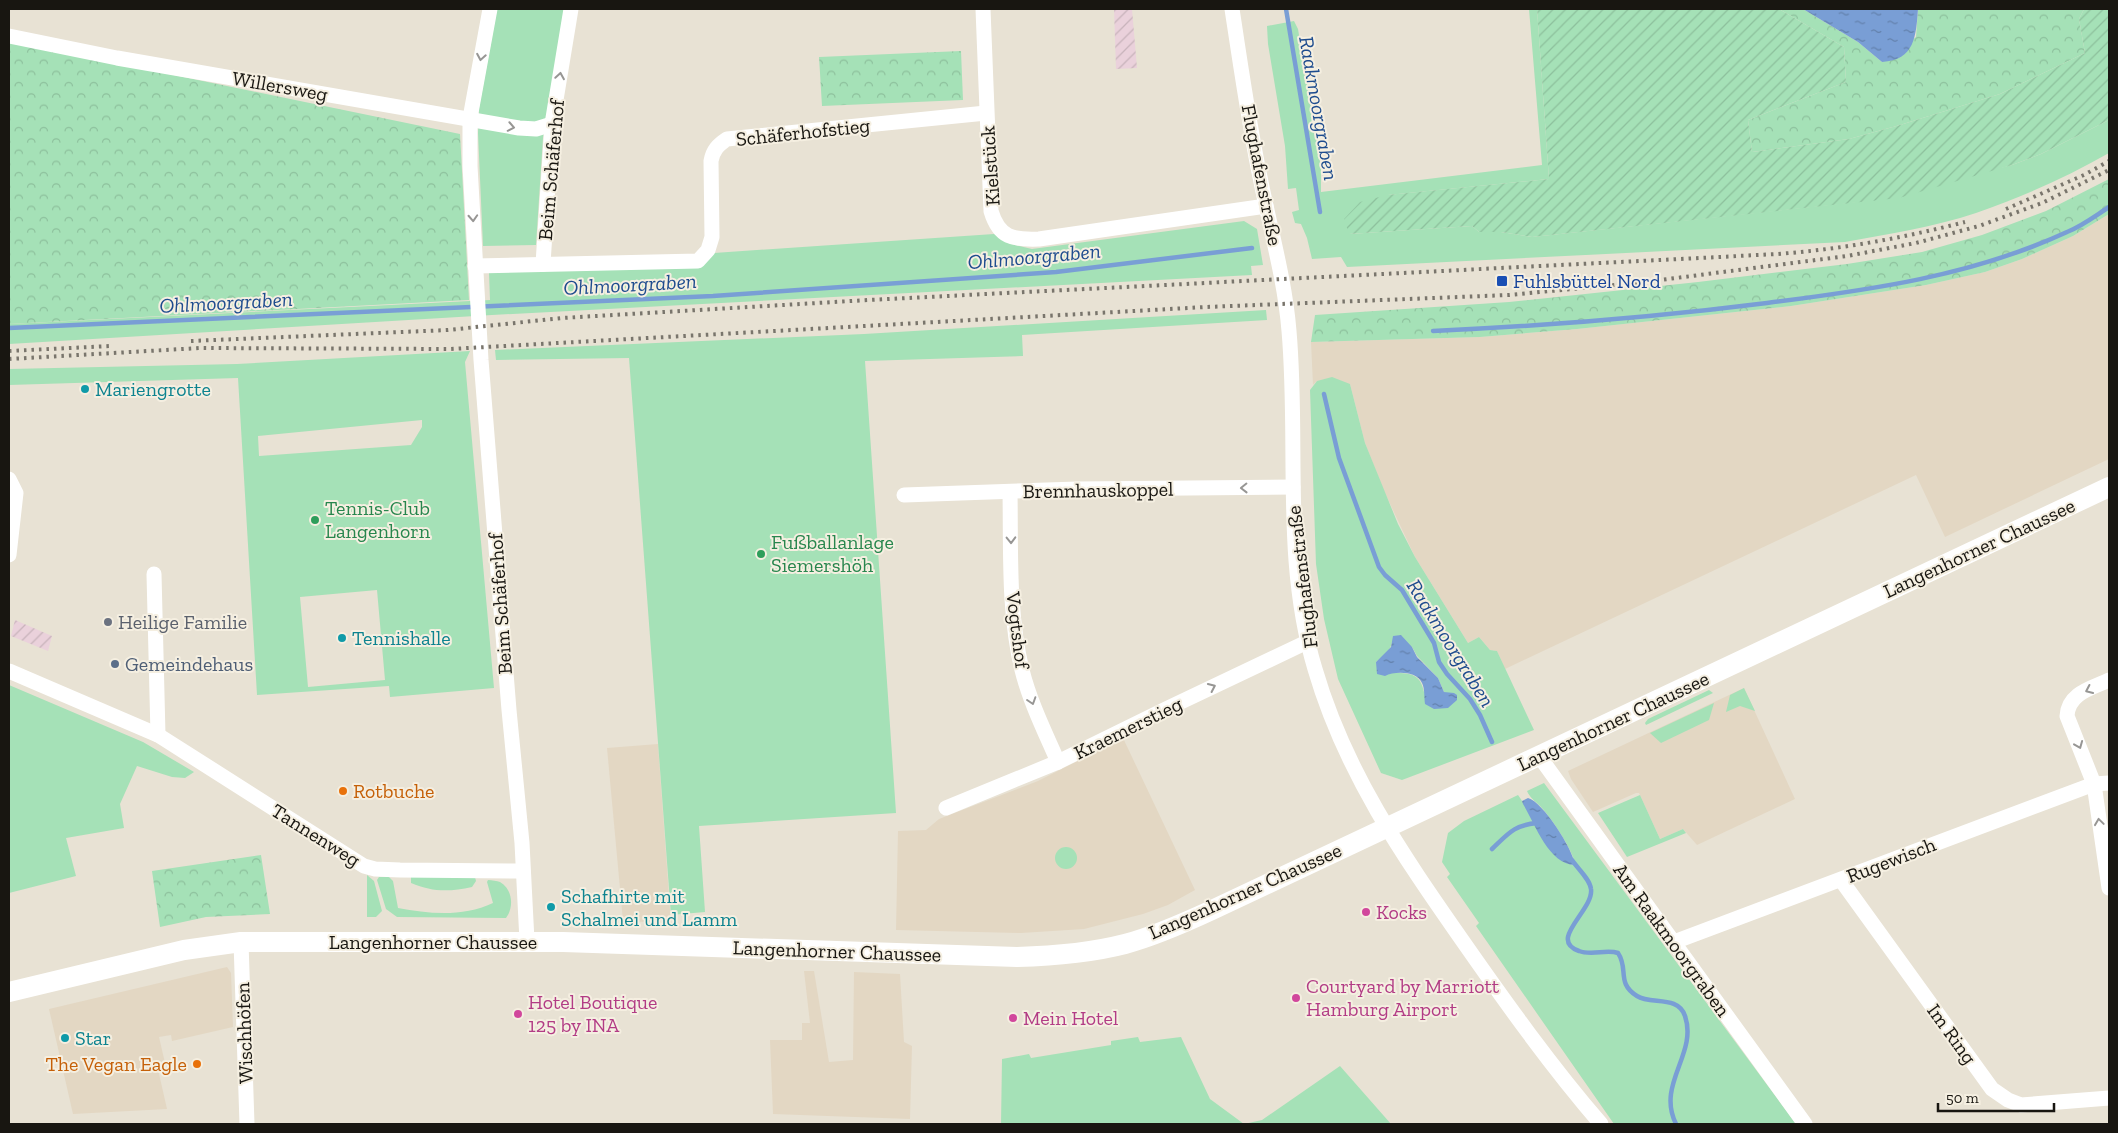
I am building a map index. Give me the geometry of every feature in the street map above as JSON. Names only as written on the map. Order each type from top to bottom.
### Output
[{"type":"main road","name":"Langenhorner Chaussee","points":[[9,992],[184,950],[241,942],[527,942],[1017,957],[1075,953],[1125,944],[1178,926],[2109,487]]},
{"type":"street","name":"Beim Schäferhof","points":[[490,9],[470,118],[470,166],[481,360],[524,871],[527,942]]},
{"type":"street","name":"Beim Schäferhof","points":[[475,266],[543,264],[552,124],[570,9]]},
{"type":"street","name":"Kielstück","points":[[983,9],[991,211],[999,229],[1013,238],[1024,240],[1039,239],[1266,206]]},
{"type":"street","name":"Flughafenstraße","points":[[1232,9],[1255,150],[1280,264],[1289,327],[1292,368],[1293,487],[1296,557],[1308,642],[1320,687],[1362,787],[1386,827],[1430,895],[1529,1034],[1601,1124]]},
{"type":"street","name":"Willersweg","points":[[9,36],[117,58],[519,128],[536,129],[552,124]]},
{"type":"street","name":"Schäferhofstieg","points":[[543,264],[698,260],[708,250],[712,237],[712,154],[727,139],[986,113]]},
{"type":"street","points":[[9,479],[16,493],[9,555]]},
{"type":"street","name":"Brennhauskoppel","points":[[904,495],[1293,487]]},
{"type":"street","name":"Vogtshof","points":[[1010,492],[1013,608],[1017,647],[1022,672],[1036,713],[1058,762]]},
{"type":"street","points":[[154,574],[158,735]]},
{"type":"street","name":"Kraemerstieg","points":[[946,808],[1058,762],[1308,642]]},
{"type":"street","name":"Tannenweg","points":[[9,671],[158,735],[364,866],[375,869],[400,870],[524,871]]},
{"type":"street","points":[[2109,680],[2074,696],[2067,706],[2068,722],[2094,784],[2109,888]]},
{"type":"street","name":"Am Raakmoorgraben","points":[[1539,756],[1806,1124]]},
{"type":"street","name":"Rugewisch","points":[[1674,942],[2094,784],[2109,783]]},
{"type":"street","name":"Im Ring","points":[[1840,880],[1992,1090],[2008,1100],[2021,1105],[2109,1098]]},
{"type":"street","name":"Wischhöfen","points":[[241,942],[247,1124]]},
{"type":"shaded area","points":[[1114,9],[1132,9],[1137,68],[1116,69]]},
{"type":"shaded area","points":[[2109,214],[2109,459],[1945,537],[1916,475],[1505,669],[1497,651],[1490,650],[1479,637],[1468,643],[1415,557],[1384,491],[1365,443],[1350,384],[1317,381],[1313,385],[1311,342],[1480,337],[1577,329],[1791,306],[1926,285],[1985,272],[2022,259],[2073,236]]},
{"type":"shaded area","points":[[15,620],[52,636],[48,651],[11,636]]},
{"type":"shaded area","points":[[1744,688],[1795,799],[1697,845],[1683,829],[1660,839],[1639,793],[1593,812],[1571,779],[1568,771]]},
{"type":"shaded area","points":[[1123,738],[1195,890],[1168,905],[1143,914],[1084,929],[1021,933],[896,930],[898,831],[926,830],[939,819],[1038,781]]},
{"type":"shaded area","points":[[658,744],[671,923],[623,921],[607,748]]},
{"type":"shaded area","points":[[227,967],[231,973],[233,1027],[172,1041],[171,1035],[159,1037],[165,1063],[157,1065],[167,1109],[73,1114],[49,1009]]},
{"type":"shaded area","points":[[804,971],[814,971],[829,1062],[853,1060],[854,972],[900,974],[904,1042],[912,1046],[910,1119],[773,1114],[770,1040],[802,1040],[802,1023],[810,1023]]},
{"type":"green space","points":[[497,9],[564,9],[543,138],[536,245],[483,246],[478,133],[479,108]]},
{"type":"green space","points":[[1529,9],[1537,9],[1549,179],[1388,195],[1349,234],[1472,226],[1479,232],[1501,232],[1532,237],[1865,201],[2012,165],[2041,154],[2109,120],[2109,153],[2044,186],[1976,213],[1928,226],[1845,242],[1347,267],[1341,257],[1312,259],[1307,238],[1301,224],[1295,223],[1292,212],[1299,210],[1296,188],[1288,189],[1285,146],[1268,44],[1267,26],[1294,21],[1298,29],[1321,168],[1321,192],[1542,165]]},
{"type":"green space","points":[[1537,9],[1779,9],[1844,47],[1846,82],[1748,120],[1752,152],[1849,139],[2000,94],[2085,53],[2079,19],[2084,9],[2109,9],[2109,120],[2041,154],[2012,165],[1899,198],[1532,237],[1501,232],[1479,232],[1472,226],[1349,234],[1344,219],[1360,202],[1387,195],[1549,179]]},
{"type":"green space","points":[[1779,9],[1803,9],[1858,42],[1882,62],[1916,37],[1918,9],[2084,9],[2079,19],[2085,53],[2000,94],[1900,125],[1849,139],[1752,152],[1748,120],[1846,82],[1844,47]]},
{"type":"green space","points":[[9,41],[460,134],[469,300],[9,324]]},
{"type":"green space","points":[[961,51],[963,100],[822,106],[819,57]]},
{"type":"green space","points":[[2109,179],[2109,214],[2073,236],[2022,259],[1985,272],[1926,285],[1791,306],[1577,329],[1480,337],[1311,342],[1315,315],[1509,302],[1847,264],[1922,252],[1982,235],[2046,211]]},
{"type":"green space","points":[[1244,221],[1257,229],[1263,265],[1251,266],[1252,275],[492,315],[9,344],[9,324],[490,300],[489,273],[714,253],[994,234],[1011,244],[1032,249]]},
{"type":"green space","name":"Fußballanlage Siemershöh","points":[[1266,310],[1267,320],[1022,335],[1023,356],[865,361],[896,813],[699,826],[705,912],[671,915],[629,358],[496,360],[495,350],[864,334]]},
{"type":"green space","name":"Tennis-Club Langenhorn","points":[[470,351],[465,362],[494,688],[390,697],[389,686],[257,695],[238,378],[9,385],[9,369],[237,364]],"holes":[[[422,420],[422,427],[411,445],[259,456],[258,436]],[[377,590],[385,680],[308,687],[300,597]]]},
{"type":"green space","points":[[1332,377],[1350,384],[1365,443],[1398,524],[1415,557],[1468,643],[1479,637],[1490,650],[1497,651],[1534,730],[1402,780],[1381,773],[1338,679],[1324,619],[1316,564],[1310,390],[1317,381]],"holes":[[[1392,642],[1412,647],[1417,656],[1438,678],[1444,692],[1448,694],[1424,692],[1420,681],[1416,677],[1408,674],[1391,673],[1376,662],[1388,651]]]},
{"type":"green space","points":[[9,685],[143,742],[194,772],[185,778],[172,777],[137,766],[120,804],[124,828],[66,838],[76,876],[9,893]]},
{"type":"green space","points":[[1744,688],[1755,711],[1740,706],[1726,712],[1730,695]]},
{"type":"green space","points":[[1709,690],[1713,693],[1646,725],[1645,723],[1648,719]]},
{"type":"green space","points":[[1714,703],[1709,720],[1661,743],[1650,733]]},
{"type":"green space","points":[[1544,783],[1796,1124],[1614,1124],[1476,926],[1479,923],[1447,877],[1450,874],[1442,862],[1448,833],[1464,821],[1518,795],[1548,847],[1565,862],[1575,865],[1571,851],[1561,834],[1527,791]]},
{"type":"green space","points":[[1640,795],[1660,839],[1683,829],[1686,833],[1627,857],[1598,813]]},
{"type":"green space","points":[[1066,847],[1074,850],[1077,858],[1074,866],[1066,869],[1058,866],[1055,858],[1058,850]]},
{"type":"green space","points":[[261,855],[270,914],[206,917],[160,927],[152,871]]},
{"type":"green space","points":[[367,875],[374,881],[382,911],[376,917],[367,917]]},
{"type":"green space","points":[[379,877],[389,877],[393,881],[398,908],[434,913],[470,911],[493,903],[487,882],[488,880],[500,882],[508,889],[510,894],[509,914],[506,918],[397,917],[386,909],[377,880]]},
{"type":"green space","points":[[411,877],[475,877],[476,881],[472,887],[441,890],[411,883]]},
{"type":"green space","points":[[1138,1037],[1140,1042],[1181,1037],[1210,1099],[1244,1124],[1001,1124],[1002,1059],[1029,1054],[1031,1058],[1111,1045],[1111,1041]]},
{"type":"green space","points":[[1340,1066],[1391,1124],[1244,1124],[1262,1120]]},
{"type":"water","points":[[1803,9],[1918,9],[1912,45],[1901,57],[1882,62],[1858,42]]},
{"type":"water","points":[[1401,635],[1412,647],[1417,657],[1438,678],[1444,692],[1457,695],[1457,700],[1448,708],[1434,709],[1425,704],[1423,685],[1416,676],[1405,673],[1394,673],[1385,676],[1377,674],[1376,662],[1391,647],[1393,636]]},
{"type":"water","points":[[1528,798],[1534,801],[1549,817],[1569,848],[1575,865],[1557,858],[1543,841],[1523,804],[1522,801]]},
{"type":"waterway","name":"Raakmoorgraben","points":[[1286,9],[1320,212]]},
{"type":"waterway","points":[[1433,331],[1642,317],[1844,293],[1920,279],[1995,260],[2078,227],[2109,207]]},
{"type":"waterway","name":"Ohlmoorgraben","points":[[9,328],[713,296],[1056,272],[1252,248]]},
{"type":"waterway","name":"Raakmoorgraben","points":[[1324,394],[1339,458],[1379,567],[1402,590],[1434,643],[1439,662],[1447,674],[1470,699],[1480,715],[1492,742]]},
{"type":"waterway","points":[[1492,849],[1517,828],[1537,823]]},
{"type":"waterway","name":"Raakmoorgraben","points":[[1572,860],[1586,878],[1591,889],[1586,906],[1570,932],[1568,940],[1570,946],[1584,952],[1618,953],[1623,965],[1625,981],[1631,991],[1643,999],[1677,1005],[1682,1009],[1685,1016],[1688,1030],[1686,1043],[1673,1082],[1671,1096],[1671,1109],[1676,1124]]},
{"type":"railway","points":[[2006,209],[2084,175],[2109,161]]},
{"type":"railway","points":[[9,359],[200,348],[450,349],[1206,307],[1509,295],[1645,282],[1847,256],[1916,243],[1979,226],[2042,203],[2109,170]]},
{"type":"railway","points":[[191,341],[448,330],[562,318],[868,300],[1778,254],[1872,242],[1965,222]]},
{"type":"railway","points":[[9,351],[109,346]]},
{"type":"place","name":"Fuhlsbüttel Nord","points":[[1502,281]]},
{"type":"place","name":"Mariengrotte","points":[[85,389]]},
{"type":"place","name":"Tennis-Club Langenhorn","points":[[315,520]]},
{"type":"place","name":"Fußballanlage Siemershöh","points":[[761,554]]},
{"type":"place","name":"Heilige Familie","points":[[108,622]]},
{"type":"place","name":"Tennishalle","points":[[342,638]]},
{"type":"place","name":"Gemeindehaus","points":[[115,664]]},
{"type":"place","name":"Rotbuche","points":[[343,791]]},
{"type":"place","name":"Schafhirte mit Schalmei und Lamm","points":[[551,907]]},
{"type":"place","name":"Kocks","points":[[1366,912]]},
{"type":"place","name":"Courtyard by Marriott Hamburg Airport","points":[[1296,998]]},
{"type":"place","name":"Hotel Boutique 125 by INA","points":[[518,1014]]},
{"type":"place","name":"Mein Hotel","points":[[1013,1018]]},
{"type":"place","name":"Star","points":[[65,1038]]},
{"type":"place","name":"The Vegan Eagle","points":[[197,1064]]}]
